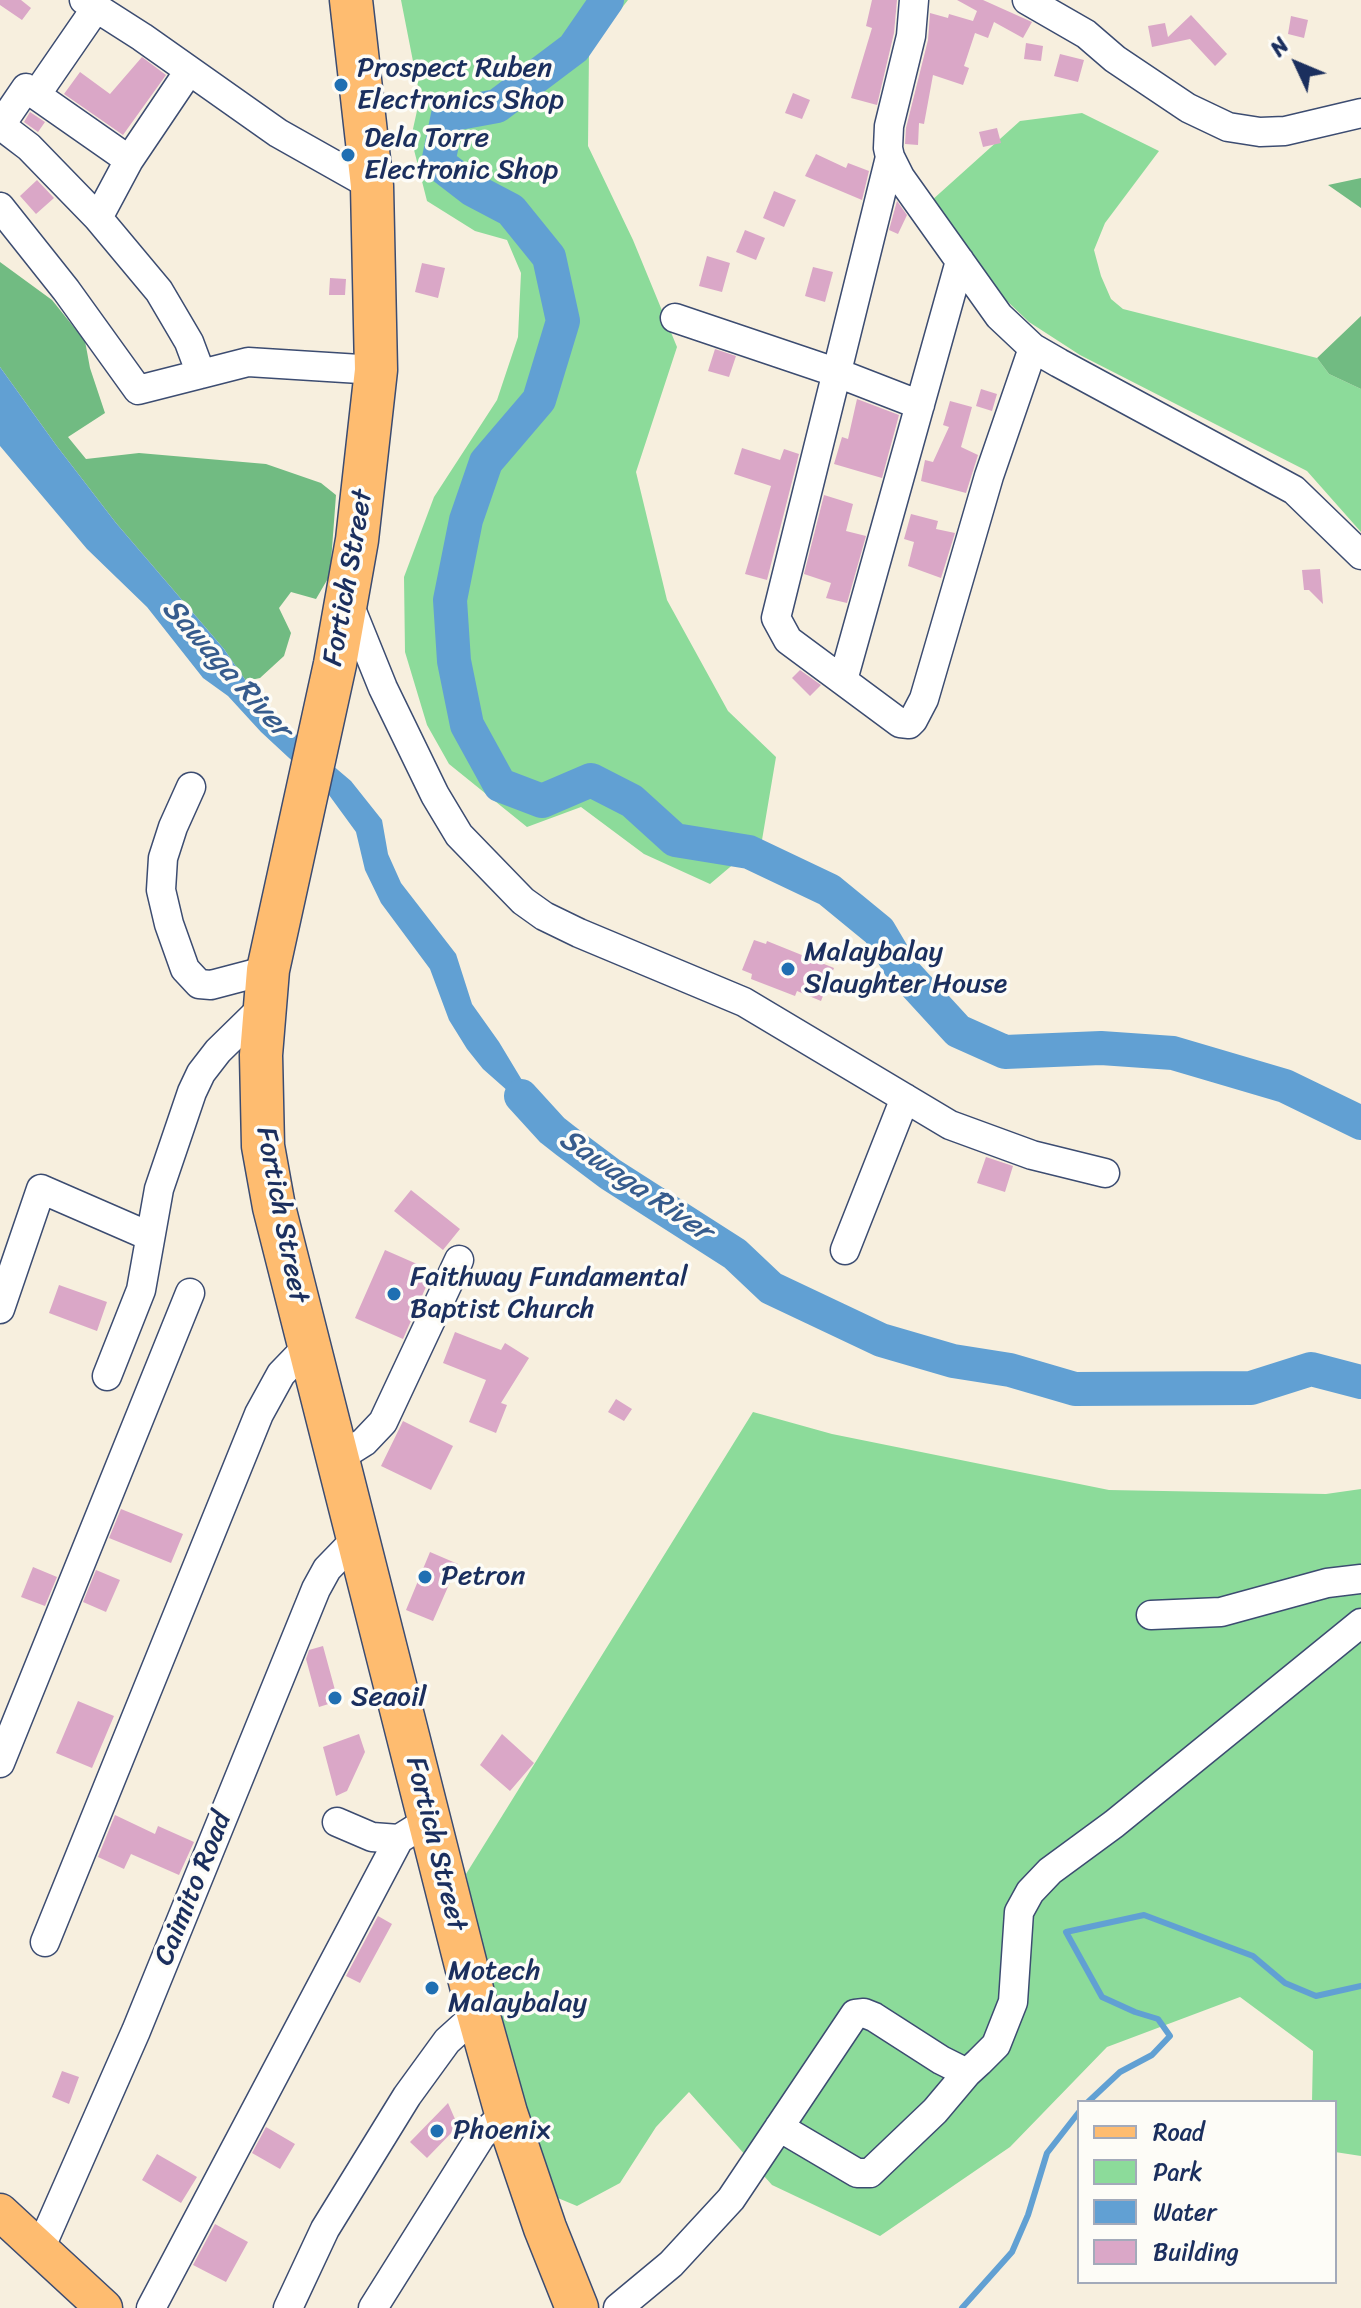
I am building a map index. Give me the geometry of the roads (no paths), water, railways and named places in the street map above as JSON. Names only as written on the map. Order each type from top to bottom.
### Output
[{"type":"highway","name":"Fortich Street","points":[[351,0],[372,186],[376,370],[366,472],[335,664],[266,988],[261,1055],[263,1146],[274,1207],[405,1719],[414,1830],[478,2013],[506,2113],[545,2228],[577,2308]]},
{"type":"main road","points":[[0,2212],[104,2308]]},
{"type":"street","points":[[914,0],[911,36],[889,126],[890,157],[776,618],[788,640],[900,723],[909,724],[924,699],[989,476],[1033,348]]},
{"type":"street","points":[[1027,0],[1086,34],[1115,59],[1188,108],[1228,127],[1260,132],[1285,131],[1361,113]]},
{"type":"street","points":[[36,95],[90,4],[278,133],[372,186]]},
{"type":"street","points":[[98,218],[129,160],[189,71]]},
{"type":"street","points":[[129,160],[26,88],[0,126],[29,147],[98,218],[159,291],[189,342],[201,374]]},
{"type":"street","points":[[890,157],[900,177],[999,316],[1033,348],[1294,490],[1361,555]]},
{"type":"street","points":[[0,207],[66,290],[138,390],[248,362],[376,370]]},
{"type":"street","points":[[843,680],[960,261]]},
{"type":"street","points":[[675,318],[835,372],[920,405]]},
{"type":"street","points":[[346,598],[383,688],[435,795],[459,835],[523,901],[544,916],[579,933],[744,1002],[950,1125],[1032,1155],[1105,1173]]},
{"type":"street","points":[[191,787],[163,858],[161,890],[185,969],[199,984],[266,988]]},
{"type":"street","points":[[107,1376],[141,1290],[148,1264],[149,1236],[169,1155],[192,1092],[201,1073],[266,988]]},
{"type":"street","points":[[845,1250],[905,1098]]},
{"type":"street","points":[[0,1309],[41,1189],[149,1236]]},
{"type":"street","points":[[337,1459],[364,1442],[383,1422],[459,1260]]},
{"type":"street","points":[[0,1763],[190,1293]]},
{"type":"street","points":[[45,1942],[259,1414],[281,1374],[309,1345]]},
{"type":"street","name":"Caimito Road","points":[[40,2249],[136,2031],[316,1589],[327,1569],[358,1537]]},
{"type":"street","points":[[1151,1615],[1221,1612],[1327,1583],[1361,1579]]},
{"type":"street","points":[[779,2127],[863,2175],[879,2167],[996,2045],[1013,2002],[1019,1912],[1030,1892],[1050,1871],[1114,1824],[1361,1623]]},
{"type":"street","points":[[337,1822],[372,1837],[414,1830]]},
{"type":"street","points":[[151,2308],[414,1830]]},
{"type":"street","points":[[288,2308],[325,2229],[407,2096],[447,2041],[478,2013]]},
{"type":"street","points":[[618,2308],[697,2239],[731,2199],[855,2014],[874,2017],[967,2073]]},
{"type":"street","points":[[373,2308],[481,2136],[506,2113]]},
{"type":"water","points":[[0,367],[116,523],[224,649],[246,681],[292,731],[351,781],[382,820],[388,854],[401,883],[456,954],[472,1004],[499,1042],[552,1130],[483,1069],[467,1049],[449,1020],[430,969],[381,903],[365,870],[356,832],[329,795],[261,732],[228,696],[203,678],[147,607],[87,549],[0,446]]},
{"type":"waterway","points":[[607,0],[574,48],[497,106],[448,115],[438,163],[473,190],[511,210],[549,257],[563,321],[539,400],[486,462],[466,520],[450,600],[454,661],[467,725],[500,785],[542,801],[591,780],[632,801],[675,840],[749,852],[829,890],[879,931],[902,970],[958,1031],[1005,1052],[1101,1048],[1173,1053],[1285,1086],[1361,1123]]},
{"type":"waterway","name":"Sawaga River","points":[[521,1096],[566,1141],[610,1174],[735,1254],[771,1288],[881,1340],[953,1361],[1010,1370],[1075,1389],[1251,1388],[1311,1369],[1361,1382]]},
{"type":"waterway","points":[[1090,2100],[1120,2072],[1152,2055],[1170,2036],[1158,2019],[1102,1997],[1066,1932],[1144,1915],[1253,1956],[1285,1983],[1316,1996],[1361,1986]]},
{"type":"waterway","points":[[962,2308],[1012,2252],[1028,2215],[1047,2153],[1077,2115]]},
{"type":"place","name":"Prospect Ruben Electronics Shop","points":[[341,85]]},
{"type":"place","name":"Dela Torre Electronic Shop","points":[[348,155]]},
{"type":"place","name":"Malaybalay Slaughter House","points":[[788,969]]},
{"type":"place","name":"Faithway Fundamental Baptist Church","points":[[394,1294]]},
{"type":"place","name":"Petron","points":[[425,1577]]},
{"type":"place","name":"Seaoil","points":[[335,1698]]},
{"type":"place","name":"Motech Malaybalay","points":[[432,1988]]},
{"type":"place","name":"Phoenix","points":[[437,2131]]}]
